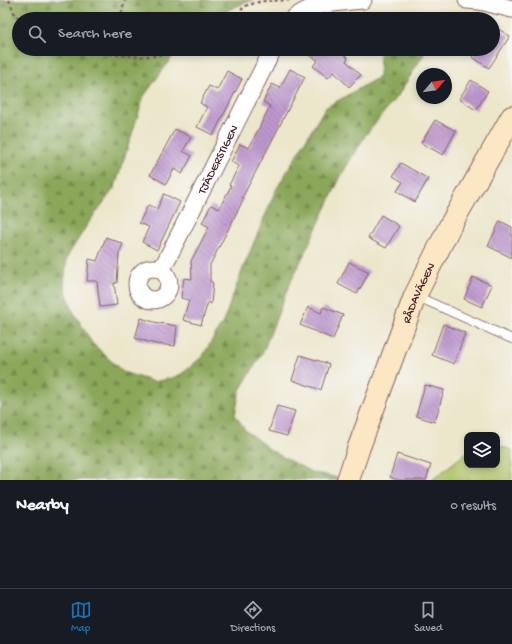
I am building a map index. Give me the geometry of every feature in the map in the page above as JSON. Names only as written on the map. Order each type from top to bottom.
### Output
[{"type":"street","points":[[304,12],[311,8],[344,1],[363,0]]},
{"type":"street","points":[[466,0],[480,1],[512,9]]},
{"type":"street","name":"TJÄDERSTIGEN","points":[[162,269],[269,56]]},
{"type":"street","name":"RÅDAVÄGEN","points":[[348,480],[415,296],[450,226],[511,123]]},
{"type":"lane","points":[[415,296],[512,339]]},
{"type":"path","points":[[9,0],[14,12]]},
{"type":"path","points":[[121,12],[124,0]]},
{"type":"path","points":[[239,12],[245,6],[262,2],[292,0]]},
{"type":"green space","points":[[0,0],[253,0],[225,12],[12,12],[12,56],[173,56],[144,96],[115,187],[87,225],[67,257],[64,285],[73,311],[92,343],[123,372],[154,382],[179,376],[202,357],[223,322],[244,266],[276,190],[325,108],[379,77],[380,56],[423,56],[401,91],[365,136],[342,174],[288,288],[263,352],[240,390],[235,415],[246,431],[272,451],[311,472],[348,480],[0,480]]},
{"type":"green space","points":[[500,446],[512,450],[512,480],[432,480],[464,454],[464,468],[500,468]]},
{"type":"building","points":[[500,30],[510,36],[500,51]]},
{"type":"building","points":[[310,56],[346,56],[348,58],[346,61],[361,75],[349,87],[334,72],[328,78],[313,66],[318,60]]},
{"type":"building","points":[[473,56],[497,56],[489,68]]},
{"type":"building","points":[[290,69],[305,77],[242,198],[244,198],[210,265],[210,281],[213,283],[211,304],[208,302],[201,325],[183,320],[189,300],[181,298],[184,278],[192,279],[191,261],[209,227],[202,223],[211,205],[219,209],[231,186],[229,185],[239,166],[231,162],[240,144],[249,148],[270,106],[263,102],[272,84],[280,88]]},
{"type":"building","points":[[227,71],[242,79],[213,135],[197,127],[207,107],[200,103],[209,86],[217,90]]},
{"type":"building","points":[[471,80],[488,91],[476,110],[459,99]]},
{"type":"building","points":[[435,120],[456,131],[443,155],[421,143]]},
{"type":"building","points":[[175,129],[191,137],[183,151],[192,156],[182,174],[174,169],[166,184],[150,175]]},
{"type":"building","points":[[401,163],[428,179],[415,202],[397,191],[403,182],[393,176]]},
{"type":"building","points":[[164,194],[180,202],[157,250],[142,242],[149,227],[139,223],[148,205],[157,209]]},
{"type":"building","points":[[381,215],[399,226],[386,248],[368,238]]},
{"type":"building","points":[[500,221],[512,227],[512,258],[488,246]]},
{"type":"building","points":[[106,237],[123,244],[119,253],[117,283],[114,283],[117,305],[100,307],[97,281],[87,281],[89,259],[97,261]]},
{"type":"building","points":[[349,262],[369,272],[357,294],[338,284]]},
{"type":"building","points":[[473,277],[492,285],[482,307],[464,299]]},
{"type":"building","points":[[308,307],[321,313],[323,307],[343,315],[333,339],[300,325]]},
{"type":"building","points":[[141,318],[177,326],[175,346],[156,344],[135,338]]},
{"type":"building","points":[[443,324],[465,333],[454,364],[432,355]]},
{"type":"building","points":[[300,355],[329,364],[321,390],[292,380]]},
{"type":"building","points":[[425,385],[444,390],[435,422],[416,416]]},
{"type":"building","points":[[277,406],[295,411],[287,436],[269,431]]},
{"type":"building","points":[[397,454],[431,465],[426,480],[398,480],[390,477]]}]
